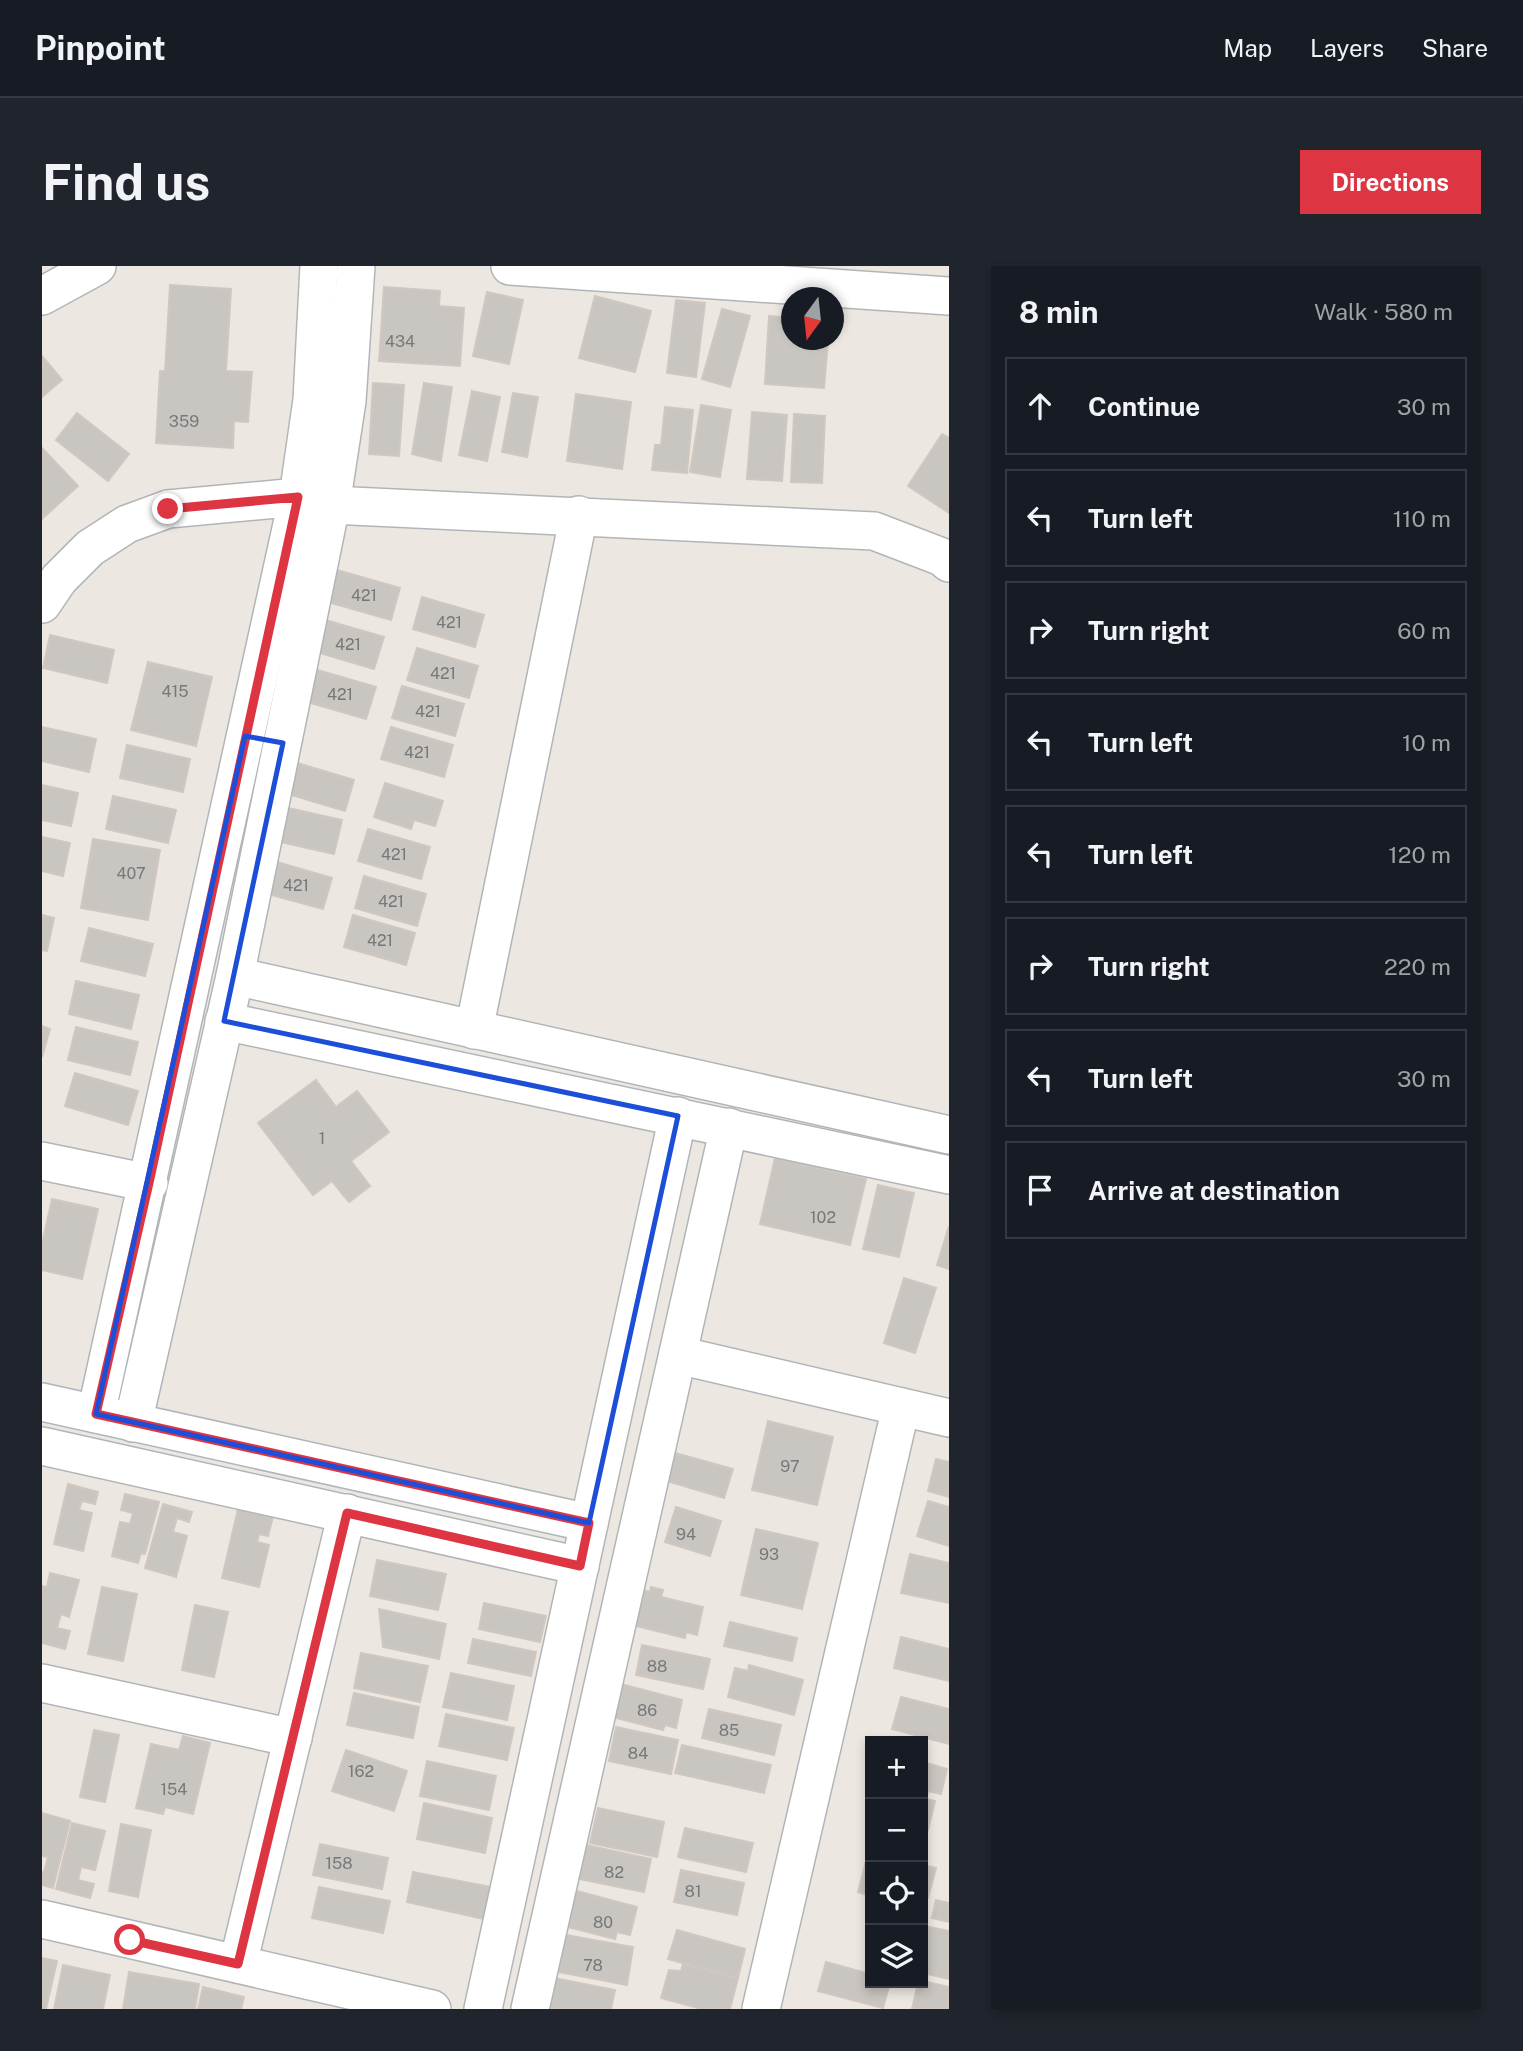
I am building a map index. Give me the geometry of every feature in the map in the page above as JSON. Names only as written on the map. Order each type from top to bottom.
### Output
[{"type":"street","points":[[42,296],[97,266]]},
{"type":"street","points":[[133,1423],[235,976],[283,743],[314,501],[312,400],[319,266]]},
{"type":"street","points":[[96,1414],[149,1183],[245,736],[314,501],[347,401],[356,266]]},
{"type":"street","points":[[510,266],[949,296]]},
{"type":"street","points":[[42,604],[59,579],[90,548],[127,524],[168,509],[314,501],[874,531],[942,557],[949,563]]},
{"type":"street","points":[[474,1030],[579,515]]},
{"type":"street","points":[[245,736],[283,743]]},
{"type":"street","points":[[235,976],[949,1135]]},
{"type":"street","points":[[224,1021],[949,1175]]},
{"type":"street","points":[[483,2009],[678,1116]]},
{"type":"street","points":[[530,2009],[729,1127]]},
{"type":"street","points":[[42,1161],[149,1183]]},
{"type":"street","points":[[678,1355],[949,1418]]},
{"type":"street","points":[[108,1364],[128,1374],[144,1373]]},
{"type":"street","points":[[42,1402],[589,1523]]},
{"type":"street","points":[[761,2009],[901,1407]]},
{"type":"street","points":[[42,1446],[580,1566]]},
{"type":"street","points":[[238,1964],[347,1513]]},
{"type":"street","points":[[42,1682],[293,1738]]},
{"type":"street","points":[[42,1919],[432,2009]]},
{"type":"highlighted area","points":[[245,736],[283,743],[224,1021],[678,1116],[589,1523],[96,1414]]},
{"type":"building","points":[[170,285],[231,289],[226,371],[252,372],[248,422],[234,421],[233,448],[156,443],[160,371],[165,371]]},
{"type":"building","points":[[384,287],[440,291],[439,306],[464,308],[460,366],[379,361]]},
{"type":"building","points":[[487,292],[523,300],[509,364],[473,356]]},
{"type":"building","points":[[595,296],[651,311],[635,372],[579,358]]},
{"type":"building","points":[[676,300],[705,303],[696,377],[667,373]]},
{"type":"building","points":[[722,309],[750,316],[730,387],[702,379]]},
{"type":"building","points":[[769,316],[781,317],[781,350],[827,350],[824,388],[765,384]]},
{"type":"building","points":[[42,356],[62,380],[42,397]]},
{"type":"building","points":[[373,383],[404,385],[399,456],[369,454]]},
{"type":"building","points":[[424,383],[452,387],[441,461],[412,454]]},
{"type":"building","points":[[472,391],[500,397],[487,461],[459,455]]},
{"type":"building","points":[[513,393],[538,397],[527,457],[502,452]]},
{"type":"building","points":[[576,394],[631,402],[622,469],[567,461]]},
{"type":"building","points":[[701,405],[731,410],[720,477],[690,472]]},
{"type":"building","points":[[665,407],[693,410],[687,473],[652,470],[655,445],[661,445]]},
{"type":"building","points":[[752,412],[787,415],[782,481],[747,479]]},
{"type":"building","points":[[77,413],[129,454],[108,481],[56,440]]},
{"type":"building","points":[[794,414],[825,416],[822,483],[791,482]]},
{"type":"building","points":[[942,434],[949,438],[949,513],[908,486]]},
{"type":"building","points":[[42,448],[78,486],[42,519]]},
{"type":"building","points":[[337,570],[400,588],[391,620],[328,602]]},
{"type":"building","points":[[422,597],[484,615],[475,647],[413,629]]},
{"type":"building","points":[[322,619],[384,637],[374,669],[313,651]]},
{"type":"building","points":[[50,635],[114,650],[107,683],[43,668]]},
{"type":"building","points":[[417,648],[478,666],[469,698],[407,680]]},
{"type":"building","points":[[148,662],[212,677],[196,746],[131,730]]},
{"type":"building","points":[[314,669],[376,687],[366,719],[304,701]]},
{"type":"building","points":[[402,686],[464,704],[455,736],[392,718]]},
{"type":"building","points":[[42,727],[96,739],[89,772],[42,761]]},
{"type":"building","points":[[391,727],[453,745],[444,777],[381,759]]},
{"type":"building","points":[[127,745],[190,759],[183,792],[120,778]]},
{"type":"building","points":[[294,762],[354,780],[345,811],[285,793]]},
{"type":"building","points":[[385,783],[443,801],[435,826],[414,820],[411,829],[374,817]]},
{"type":"building","points":[[42,785],[78,793],[71,826],[42,820]]},
{"type":"building","points":[[113,796],[176,810],[168,843],[106,829]]},
{"type":"building","points":[[275,805],[342,820],[334,854],[267,839]]},
{"type":"building","points":[[368,829],[430,847],[421,879],[358,861]]},
{"type":"building","points":[[42,837],[70,843],[63,876],[42,871]]},
{"type":"building","points":[[93,839],[160,850],[148,920],[81,908]]},
{"type":"building","points":[[270,860],[332,878],[323,909],[261,892]]},
{"type":"building","points":[[364,876],[426,894],[417,926],[355,908]]},
{"type":"building","points":[[42,915],[54,918],[47,951],[42,950]]},
{"type":"building","points":[[353,915],[415,933],[406,965],[344,947]]},
{"type":"building","points":[[89,928],[153,944],[145,976],[81,961]]},
{"type":"building","points":[[76,981],[139,995],[131,1029],[69,1014]]},
{"type":"building","points":[[42,1026],[50,1029],[42,1057]]},
{"type":"building","points":[[76,1027],[138,1042],[130,1075],[68,1060]]},
{"type":"building","points":[[75,1073],[138,1091],[128,1125],[65,1106]]},
{"type":"building","points":[[316,1080],[336,1107],[357,1091],[389,1132],[351,1161],[370,1186],[349,1202],[332,1181],[313,1195],[258,1123]]},
{"type":"building","points":[[775,1158],[866,1179],[850,1245],[760,1224]]},
{"type":"building","points":[[878,1185],[914,1193],[899,1257],[863,1249]]},
{"type":"building","points":[[52,1199],[98,1209],[82,1279],[42,1270],[42,1244]]},
{"type":"building","points":[[949,1226],[949,1269],[937,1265]]},
{"type":"building","points":[[904,1278],[936,1288],[915,1353],[884,1343]]},
{"type":"building","points":[[768,1421],[833,1437],[817,1505],[752,1490]]},
{"type":"building","points":[[675,1453],[733,1469],[724,1498],[667,1481]]},
{"type":"building","points":[[936,1459],[949,1462],[949,1497],[928,1491]]},
{"type":"building","points":[[68,1484],[98,1492],[95,1504],[82,1501],[79,1510],[92,1513],[83,1551],[54,1544]]},
{"type":"building","points":[[125,1494],[159,1502],[145,1554],[141,1553],[138,1563],[112,1556],[120,1522],[130,1524],[133,1513],[121,1510]]},
{"type":"building","points":[[928,1501],[949,1507],[949,1546],[917,1536]]},
{"type":"building","points":[[163,1504],[192,1512],[189,1522],[177,1518],[173,1532],[187,1536],[176,1577],[145,1568]]},
{"type":"building","points":[[676,1507],[721,1521],[710,1556],[665,1542]]},
{"type":"building","points":[[238,1509],[273,1517],[268,1536],[259,1534],[257,1542],[269,1545],[259,1587],[222,1578]]},
{"type":"building","points":[[756,1529],[818,1543],[802,1609],[741,1595]]},
{"type":"building","points":[[910,1554],[949,1563],[949,1603],[901,1593]]},
{"type":"building","points":[[377,1560],[446,1574],[438,1610],[370,1596]]},
{"type":"building","points":[[50,1573],[79,1580],[69,1617],[61,1614],[57,1628],[70,1631],[65,1649],[42,1643],[42,1586],[47,1587]]},
{"type":"building","points":[[102,1587],[137,1594],[123,1661],[88,1654]]},
{"type":"building","points":[[651,1587],[663,1590],[661,1597],[703,1607],[697,1635],[686,1632],[685,1638],[628,1624],[636,1588],[650,1592]]},
{"type":"building","points":[[484,1603],[546,1616],[540,1642],[479,1629]]},
{"type":"building","points":[[195,1605],[228,1612],[214,1677],[182,1670]]},
{"type":"building","points":[[379,1609],[446,1624],[439,1659],[383,1647]]},
{"type":"building","points":[[730,1622],[797,1638],[792,1661],[724,1646]]},
{"type":"building","points":[[901,1637],[949,1649],[949,1681],[894,1668]]},
{"type":"building","points":[[473,1639],[536,1652],[531,1676],[468,1663]]},
{"type":"building","points":[[642,1645],[710,1659],[703,1689],[636,1675]]},
{"type":"building","points":[[361,1653],[428,1666],[420,1702],[354,1688]]},
{"type":"building","points":[[749,1665],[803,1680],[794,1715],[728,1697],[735,1668],[748,1671]]},
{"type":"building","points":[[451,1673],[514,1686],[507,1720],[443,1707]]},
{"type":"building","points":[[617,1683],[682,1700],[676,1728],[665,1725],[663,1730],[609,1716]]},
{"type":"building","points":[[354,1693],[419,1707],[413,1738],[347,1725]]},
{"type":"building","points":[[901,1697],[949,1709],[949,1744],[928,1738],[928,1736],[892,1729]]},
{"type":"building","points":[[709,1709],[781,1725],[774,1755],[702,1738]]},
{"type":"building","points":[[446,1714],[514,1728],[507,1760],[439,1746]]},
{"type":"building","points":[[616,1727],[678,1740],[671,1774],[609,1761]]},
{"type":"building","points":[[94,1730],[119,1735],[105,1802],[80,1797]]},
{"type":"building","points":[[183,1736],[210,1743],[193,1814],[165,1807],[163,1814],[136,1808],[151,1744],[179,1750]]},
{"type":"building","points":[[682,1745],[771,1765],[764,1793],[675,1773]]},
{"type":"building","points":[[346,1750],[407,1771],[394,1811],[332,1791]]},
{"type":"building","points":[[427,1761],[496,1776],[489,1810],[420,1796]]},
{"type":"building","points":[[928,1763],[947,1769],[941,1794],[928,1791]]},
{"type":"building","points":[[928,1799],[935,1801],[928,1830]]},
{"type":"building","points":[[424,1803],[492,1818],[485,1853],[417,1839]]},
{"type":"building","points":[[598,1808],[664,1822],[657,1857],[590,1843]]},
{"type":"building","points":[[42,1813],[70,1821],[53,1888],[42,1885],[42,1872],[48,1857],[42,1856]]},
{"type":"building","points":[[72,1823],[105,1831],[95,1870],[81,1867],[78,1880],[94,1884],[90,1898],[56,1889]]},
{"type":"building","points":[[121,1824],[151,1830],[138,1897],[109,1891]]},
{"type":"building","points":[[685,1828],[753,1843],[746,1872],[678,1857]]},
{"type":"building","points":[[320,1844],[388,1858],[382,1889],[313,1875]]},
{"type":"building","points":[[586,1845],[651,1859],[644,1892],[579,1879]]},
{"type":"building","points":[[865,1865],[865,1894],[858,1892]]},
{"type":"building","points":[[928,1866],[936,1868],[928,1898]]},
{"type":"building","points":[[681,1870],[744,1883],[737,1915],[674,1902]]},
{"type":"building","points":[[413,1872],[491,1887],[484,1919],[407,1902]]},
{"type":"building","points":[[319,1887],[390,1901],[383,1933],[312,1918]]},
{"type":"building","points":[[573,1890],[637,1907],[630,1935],[617,1932],[615,1939],[564,1926]]},
{"type":"building","points":[[936,1900],[949,1903],[949,1922],[932,1918]]},
{"type":"building","points":[[928,1927],[949,1931],[949,1979],[928,1974]]},
{"type":"building","points":[[677,1930],[745,1949],[738,1978],[668,1959]]},
{"type":"building","points":[[555,1933],[633,1947],[627,1985],[548,1970]]},
{"type":"building","points":[[42,1958],[57,1961],[46,2009],[42,2009]]},
{"type":"building","points":[[826,1962],[865,1973],[865,1988],[889,1988],[883,2008],[818,1991]]},
{"type":"building","points":[[683,1964],[738,1978],[730,2009],[702,2009],[661,1998],[669,1970],[681,1971]]},
{"type":"building","points":[[63,1965],[110,1975],[103,2009],[54,2009]]},
{"type":"building","points":[[129,1972],[199,1984],[195,2009],[123,2009]]},
{"type":"building","points":[[554,1978],[615,1990],[611,2009],[548,2009]]},
{"type":"building","points":[[928,1982],[949,1987],[949,2009],[912,2009],[917,1988],[928,1988]]},
{"type":"building","points":[[203,1987],[244,1997],[241,2009],[198,2009]]},
{"type":"route","points":[[130,1940],[238,1964],[347,1513],[580,1566],[589,1523],[96,1414],[298,497],[168,509]]}]
